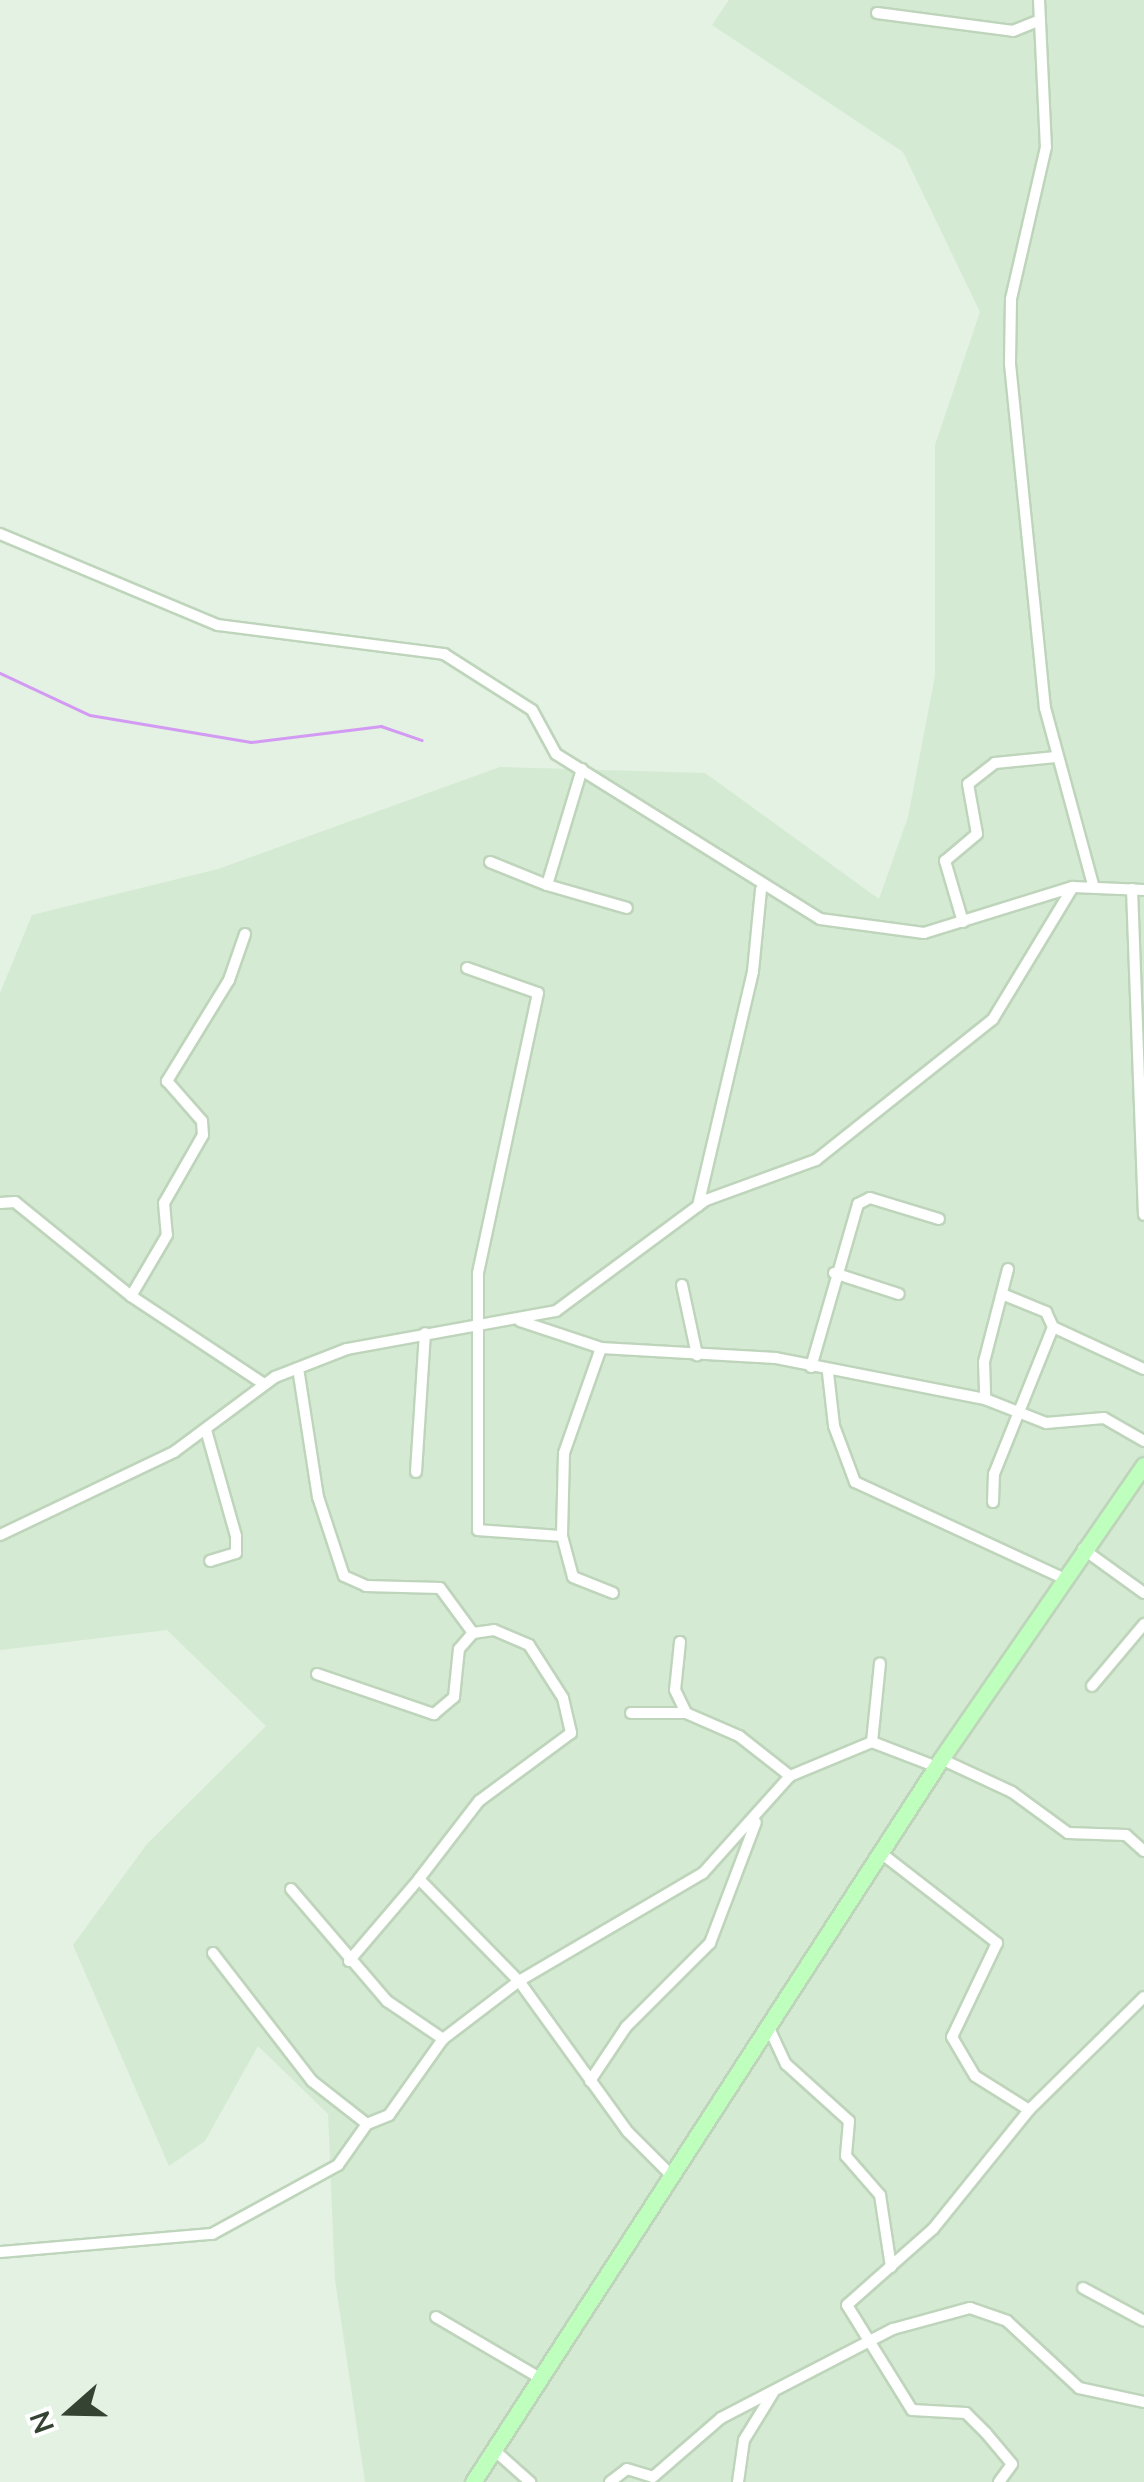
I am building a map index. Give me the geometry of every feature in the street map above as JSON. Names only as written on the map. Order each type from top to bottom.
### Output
[{"type":"main road","points":[[473,2482],[939,1763],[1082,1548],[1144,1465]]},
{"type":"street","points":[[1039,0],[1046,148],[1011,299],[1010,364],[1056,756],[1093,885]]},
{"type":"street","points":[[876,13],[1013,31],[1040,20]]},
{"type":"street","points":[[0,534],[218,626],[444,654],[532,710],[547,746],[761,890],[820,919],[893,935],[963,922],[1073,886],[1138,890],[1144,1215]]},
{"type":"street","points":[[963,922],[946,861],[977,834],[968,784],[995,763],[1056,756]]},
{"type":"street","points":[[548,885],[582,770]]},
{"type":"street","points":[[490,862],[548,885],[627,908]]},
{"type":"street","points":[[0,1536],[206,1430],[264,1384],[298,1368],[425,1333],[518,1320],[568,1306],[698,1206],[816,1160],[993,1019],[1073,886]]},
{"type":"street","points":[[698,1206],[753,971],[761,890]]},
{"type":"street","points":[[131,1296],[167,1236],[164,1203],[203,1135],[202,1120],[167,1082],[229,980],[244,934]]},
{"type":"street","points":[[467,968],[538,993],[500,1138],[476,1325],[478,1530],[562,1536]]},
{"type":"street","points":[[811,1367],[834,1273],[864,1199],[939,1218]]},
{"type":"street","points":[[0,1203],[15,1202],[131,1296],[264,1384]]},
{"type":"street","points":[[985,1399],[1008,1269]]},
{"type":"street","points":[[834,1273],[899,1294]]},
{"type":"street","points":[[682,1285],[697,1355]]},
{"type":"street","points":[[1002,1294],[1046,1312],[1054,1327],[1144,1369]]},
{"type":"street","points":[[518,1320],[600,1348],[811,1367],[985,1399],[1046,1423],[1104,1418],[1144,1441]]},
{"type":"street","points":[[992,1502],[1018,1415],[1054,1327]]},
{"type":"street","points":[[416,1472],[425,1333]]},
{"type":"street","points":[[600,1348],[564,1454],[562,1536],[573,1577],[612,1593]]},
{"type":"street","points":[[298,1368],[318,1497],[344,1576],[366,1586],[440,1588],[473,1633]]},
{"type":"street","points":[[828,1372],[834,1426],[854,1482],[1062,1578]]},
{"type":"street","points":[[206,1430],[236,1536],[236,1553],[210,1561]]},
{"type":"street","points":[[1082,1548],[1144,1593]]},
{"type":"street","points":[[1092,1686],[1144,1624]]},
{"type":"street","points":[[317,1674],[434,1714],[454,1697],[460,1650],[473,1633],[494,1630],[529,1646],[563,1698],[571,1732],[479,1801],[349,1960]]},
{"type":"street","points":[[680,1642],[676,1690],[686,1713]]},
{"type":"street","points":[[872,1742],[880,1663]]},
{"type":"street","points":[[631,1712],[686,1713],[739,1736],[790,1776]]},
{"type":"street","points":[[0,2252],[212,2234],[338,2164],[367,2124],[389,2115],[443,2039],[518,1981],[703,1872],[758,1817],[790,1776],[872,1742],[1012,1792],[1068,1834],[1126,1835],[1144,1850]]},
{"type":"street","points":[[590,2080],[626,2026],[710,1943],[758,1817]]},
{"type":"street","points":[[881,1853],[997,1943],[952,2037],[975,2076],[1029,2110]]},
{"type":"street","points":[[419,1879],[518,1981],[590,2080],[672,2176]]},
{"type":"street","points":[[291,1888],[349,1960],[411,2022],[443,2039]]},
{"type":"street","points":[[213,1952],[312,2081],[367,2124]]},
{"type":"street","points":[[999,2482],[1012,2464],[986,2432],[966,2413],[912,2410],[847,2306],[892,2267],[1029,2110],[1144,1997]]},
{"type":"street","points":[[769,2028],[786,2064],[849,2121],[846,2156],[880,2195],[892,2267]]},
{"type":"street","points":[[1084,2288],[1144,2322]]},
{"type":"street","points":[[610,2482],[628,2469],[653,2477],[721,2418],[868,2344],[970,2308],[1007,2321],[1079,2388],[1144,2402]]},
{"type":"street","points":[[436,2317],[540,2378]]},
{"type":"street","points":[[738,2482],[744,2440],[773,2392]]},
{"type":"street","points":[[493,2450],[530,2482]]},
{"type":"shaded area","points":[[729,0],[1144,0],[1144,2482],[365,2482],[335,2280],[328,2114],[258,2046],[205,2141],[169,2166],[73,1945],[147,1844],[266,1726],[167,1630],[0,1650],[0,993],[32,915],[218,869],[500,767],[705,773],[879,899],[908,817],[935,676],[935,445],[980,312],[903,152],[712,25]]},
{"type":"waterway","points":[[0,673],[90,715],[251,742],[381,726],[422,740]]}]
